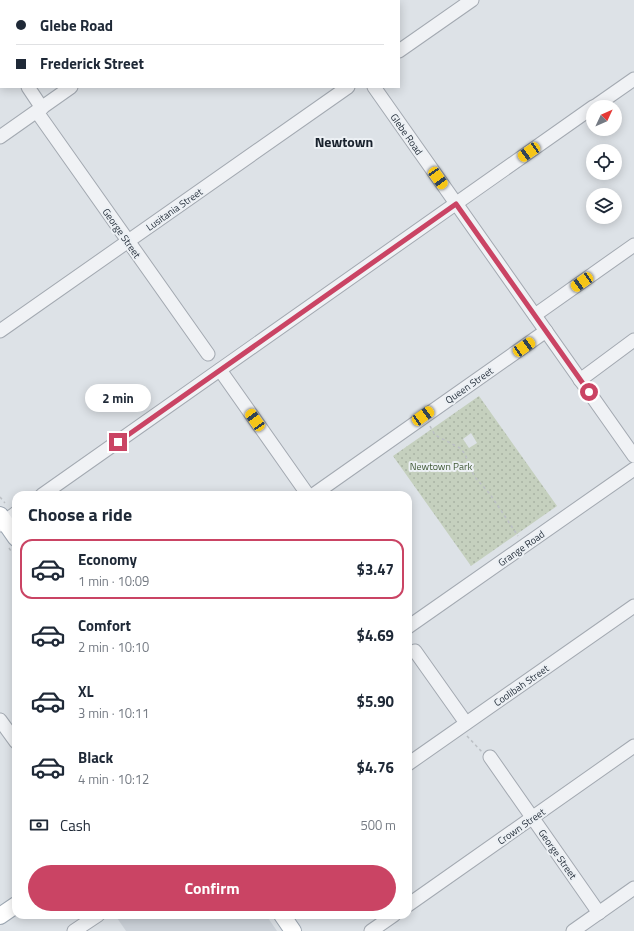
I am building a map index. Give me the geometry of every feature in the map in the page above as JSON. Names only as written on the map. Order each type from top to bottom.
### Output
[{"type":"main road","points":[[5,519],[12,531]]},
{"type":"main road","points":[[0,916],[12,908]]},
{"type":"main road","points":[[285,919],[293,931]]},
{"type":"street","points":[[400,50],[472,0]]},
{"type":"street","points":[[603,100],[634,79]]},
{"type":"street","name":"George Street","points":[[28,88],[39,110],[128,241],[208,354]]},
{"type":"street","points":[[0,138],[70,88]]},
{"type":"street","name":"Lusitania Street","points":[[0,330],[347,88]]},
{"type":"street","name":"Glebe Road","points":[[375,88],[634,456]]},
{"type":"street","points":[[48,491],[586,112]]},
{"type":"street","points":[[535,315],[634,245]]},
{"type":"street","name":"Queen Street","points":[[319,491],[423,416],[546,331]]},
{"type":"street","points":[[580,380],[634,340]]},
{"type":"street","points":[[220,370],[305,491]]},
{"type":"street","name":"Grange Road","points":[[412,624],[634,469]]},
{"type":"street","name":"Coolibah Street","points":[[412,761],[634,606]]},
{"type":"street","points":[[415,651],[463,725]]},
{"type":"street","points":[[0,720],[12,736]]},
{"type":"street","name":"Crown Street","points":[[412,902],[634,746]]},
{"type":"street","name":"George Street","points":[[490,757],[599,913]]},
{"type":"street","points":[[573,931],[634,888]]},
{"type":"street","points":[[74,931],[92,919]]},
{"type":"street","points":[[371,931],[388,919]]},
{"type":"path","points":[[423,416],[436,435],[460,448],[465,454],[474,476],[490,494],[524,545]]},
{"type":"path","points":[[463,725],[487,757],[490,757]]},
{"type":"shaded area","points":[[118,919],[269,919],[277,931],[126,931]]},
{"type":"green space","name":"Newtown Park","points":[[479,396],[557,506],[471,566],[393,456]],"holes":[[[471,433],[477,443],[469,448],[463,439]]]},
{"type":"district","name":"Newtown","points":[[344,142]]},
{"type":"route","points":[[118,442],[456,204],[589,392]]}]
